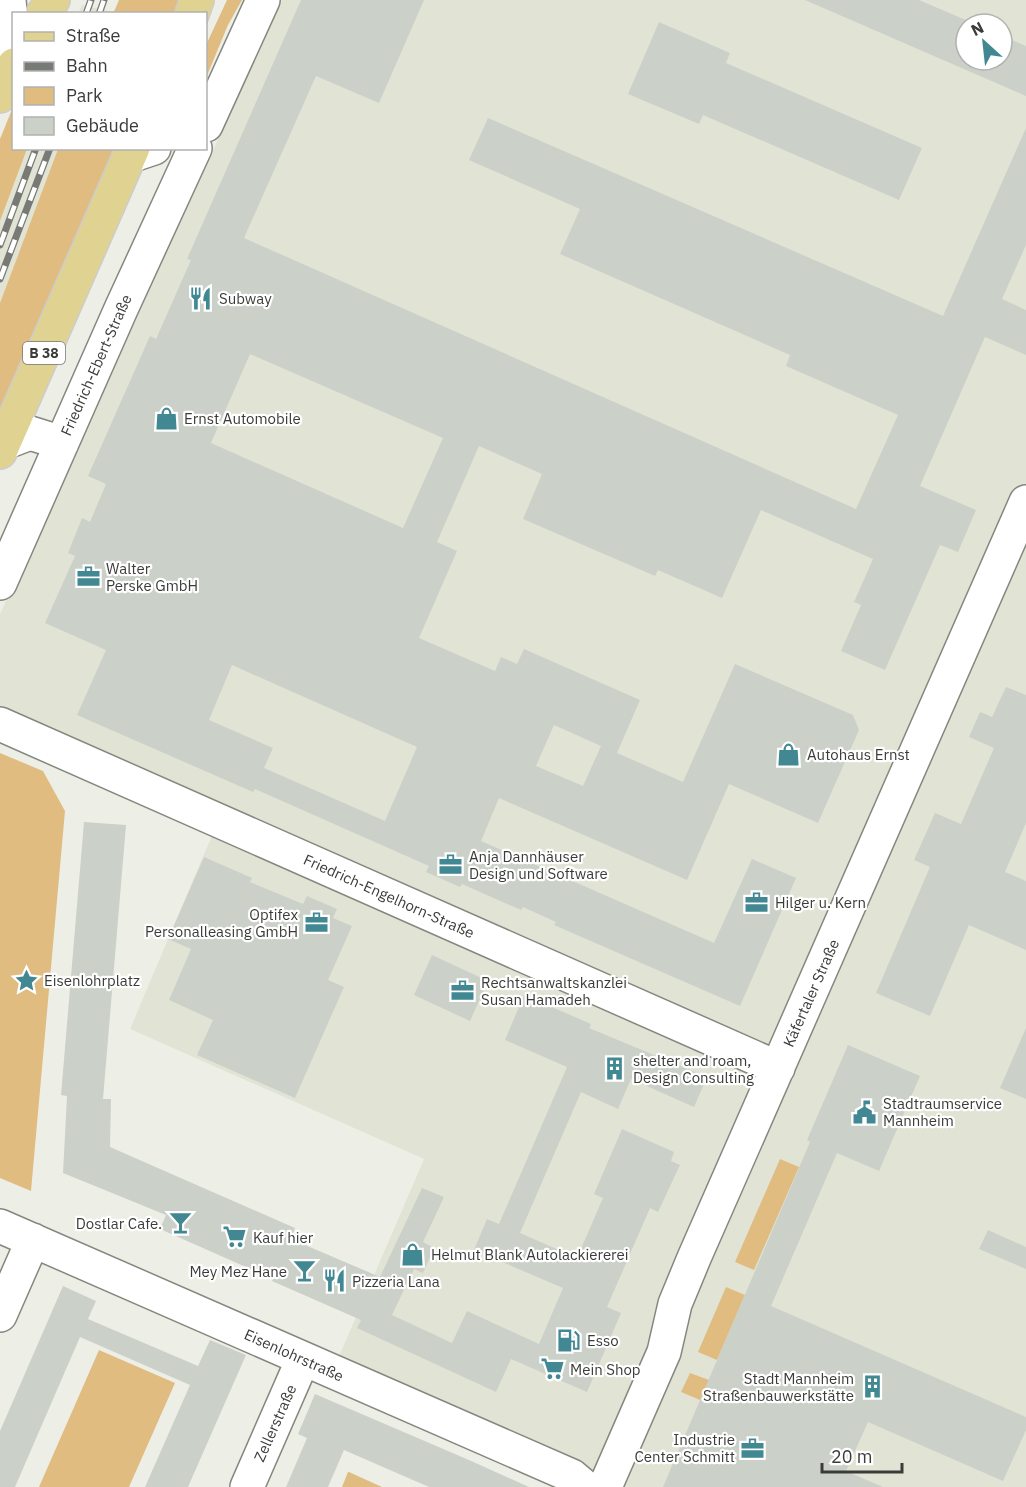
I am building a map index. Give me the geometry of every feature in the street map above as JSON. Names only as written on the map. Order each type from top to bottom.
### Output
[{"type":"main road","points":[[0,96],[12,69]]},
{"type":"main road","name":"B 38","points":[[2,448],[139,151]]},
{"type":"street","points":[[9,0],[12,34]]},
{"type":"street","points":[[210,110],[263,0]]},
{"type":"street","name":"Friedrich-Ebert-Straße","points":[[0,584],[194,150]]},
{"type":"street","points":[[2,448],[30,433],[62,443]]},
{"type":"street","name":"Käfertaler Straße","points":[[605,1487],[664,1352],[675,1304],[694,1258],[1026,502]]},
{"type":"street","name":"Friedrich-Engelhorn-Straße","points":[[0,724],[778,1068]]},
{"type":"street","name":"Eisenlohrstraße","points":[[0,1226],[572,1476],[585,1487]]},
{"type":"street","points":[[0,1315],[33,1240]]},
{"type":"street","name":"Zellerstraße","points":[[247,1487],[303,1359]]},
{"type":"shaded area","points":[[282,0],[1026,0],[1026,1487],[615,1487],[337,1361],[424,1159],[130,1029],[213,833],[0,718],[0,614]]},
{"type":"shaded area","points":[[82,5],[114,12],[79,12]]},
{"type":"shaded area","points":[[27,150],[58,150],[0,303],[0,221]]},
{"type":"green space","points":[[119,0],[180,0],[174,12],[114,12]]},
{"type":"green space","points":[[227,0],[242,0],[228,25],[207,76],[207,43]]},
{"type":"green space","points":[[12,109],[12,150],[27,150],[0,221],[0,139]]},
{"type":"green space","points":[[58,150],[115,150],[0,411],[0,303]]},
{"type":"green space","name":"Eisenlohrplatz","points":[[0,753],[43,771],[65,811],[31,1191],[0,1178]]},
{"type":"green space","points":[[780,1159],[799,1167],[754,1270],[735,1262]]},
{"type":"green space","points":[[726,1287],[745,1295],[717,1360],[698,1352]]},
{"type":"green space","points":[[99,1350],[175,1383],[129,1487],[39,1487]]},
{"type":"green space","points":[[690,1373],[709,1380],[700,1400],[681,1392]]},
{"type":"green space","points":[[349,1472],[382,1487],[342,1487]]},
{"type":"building","points":[[301,0],[424,0],[379,103],[316,76],[244,238],[856,509],[898,415],[786,366],[790,355],[560,254],[580,209],[469,160],[488,118],[943,316],[1026,128],[1026,245],[1002,299],[1026,310],[1026,355],[985,337],[920,486],[976,510],[958,552],[940,545],[885,670],[841,651],[861,605],[854,602],[873,559],[761,510],[722,598],[658,570],[655,576],[523,519],[542,474],[479,446],[437,542],[457,551],[419,638],[495,671],[501,657],[517,664],[524,649],[640,700],[617,753],[683,782],[735,664],[853,715],[859,730],[818,823],[729,784],[687,880],[499,798],[481,841],[714,943],[752,859],[796,878],[740,1006],[554,925],[556,922],[523,907],[521,910],[462,884],[460,887],[426,872],[429,866],[255,789],[253,792],[77,715],[106,650],[45,623],[75,556],[68,553],[82,518],[90,522],[106,484],[88,476],[150,336],[156,339],[191,260],[187,259]],"holes":[[[250,354],[443,438],[403,528],[211,443]],[[232,665],[417,747],[385,821],[264,768],[273,748],[209,720]],[[554,725],[601,746],[583,786],[536,766]]]},
{"type":"building","points":[[805,0],[919,0],[954,15],[954,65]]},
{"type":"building","points":[[659,22],[730,53],[726,63],[922,148],[899,200],[703,115],[699,124],[628,94]]},
{"type":"building","points":[[1014,41],[1026,46],[1026,96],[971,72],[1014,72]]},
{"type":"building","points":[[1006,687],[1026,695],[1026,823],[1005,872],[1026,881],[1026,950],[969,925],[930,1016],[876,993],[930,867],[914,860],[935,813],[961,824],[994,748],[969,737],[980,712],[992,717]]},
{"type":"building","points":[[84,822],[126,825],[103,1099],[111,1099],[110,1147],[295,1228],[291,1239],[380,1277],[422,1188],[444,1197],[423,1242],[434,1248],[423,1273],[414,1269],[392,1315],[452,1343],[467,1311],[539,1344],[563,1288],[474,1250],[487,1219],[499,1224],[567,1067],[505,1040],[524,995],[591,1024],[589,1028],[707,1077],[694,1107],[631,1079],[618,1109],[581,1092],[520,1233],[577,1258],[603,1198],[594,1194],[622,1129],[674,1152],[671,1161],[680,1165],[658,1212],[650,1208],[607,1307],[621,1313],[587,1392],[511,1359],[496,1392],[357,1328],[361,1320],[160,1229],[166,1215],[63,1173],[67,1096],[61,1095]]},
{"type":"building","points":[[204,857],[252,878],[250,882],[303,904],[307,896],[337,909],[333,918],[352,926],[328,980],[344,987],[295,1098],[197,1055],[213,1020],[169,1000],[191,949],[168,939]]},
{"type":"building","points":[[432,955],[488,981],[470,1021],[414,995]]},
{"type":"building","points":[[1026,1028],[1026,1099],[1000,1088]]},
{"type":"building","points":[[848,1045],[920,1076],[879,1171],[837,1153],[771,1306],[1026,1417],[1026,1430],[1003,1481],[868,1422],[846,1471],[883,1487],[663,1487],[810,1142],[807,1140]]},
{"type":"building","points":[[988,1230],[1026,1247],[1026,1269],[979,1249]]},
{"type":"building","points":[[63,1286],[96,1301],[88,1319],[198,1366],[210,1340],[246,1355],[188,1487],[145,1487],[190,1385],[80,1337],[15,1487],[0,1487],[0,1431]]},
{"type":"building","points":[[315,1394],[529,1487],[429,1487],[344,1450],[328,1487],[286,1487],[307,1438],[298,1434]]},
{"type":"railway","points":[[87,12],[91,0]]},
{"type":"railway","points":[[100,12],[104,0]]},
{"type":"railway","points":[[0,245],[35,150]]},
{"type":"railway","points":[[0,279],[49,150]]},
{"type":"place","name":"Subway","points":[[201,298]]},
{"type":"place","name":"Ernst Automobile","points":[[166,418]]},
{"type":"place","name":"Walter Perske GmbH","points":[[88,577]]},
{"type":"place","name":"Autohaus Ernst","points":[[789,754]]},
{"type":"place","name":"Anja Dannhäuser Design und Software","points":[[451,865]]},
{"type":"place","name":"Hilger u. Kern","points":[[757,902]]},
{"type":"place","name":"Optifex Personalleasing GmbH","points":[[316,923]]},
{"type":"place","name":"Eisenlohrplatz","points":[[26,980]]},
{"type":"place","name":"Rechtsanwaltskanzlei Susan Hamadeh","points":[[463,991]]},
{"type":"place","name":"shelter and roam, Design Consulting","points":[[615,1069]]},
{"type":"place","name":"Stadtraumservice Mannheim","points":[[865,1112]]},
{"type":"place","name":"Dostlar Cafe.","points":[[180,1223]]},
{"type":"place","name":"Kauf hier","points":[[235,1237]]},
{"type":"place","name":"Helmut Blank Autolackiererei","points":[[413,1254]]},
{"type":"place","name":"Mey Mez Hane","points":[[305,1271]]},
{"type":"place","name":"Pizzeria Lana","points":[[334,1281]]},
{"type":"place","name":"Esso","points":[[569,1340]]},
{"type":"place","name":"Mein Shop","points":[[552,1369]]},
{"type":"place","name":"Stadt Mannheim Straßenbauwerkstätte","points":[[872,1387]]},
{"type":"place","name":"Industrie Center Schmitt","points":[[753,1448]]}]
